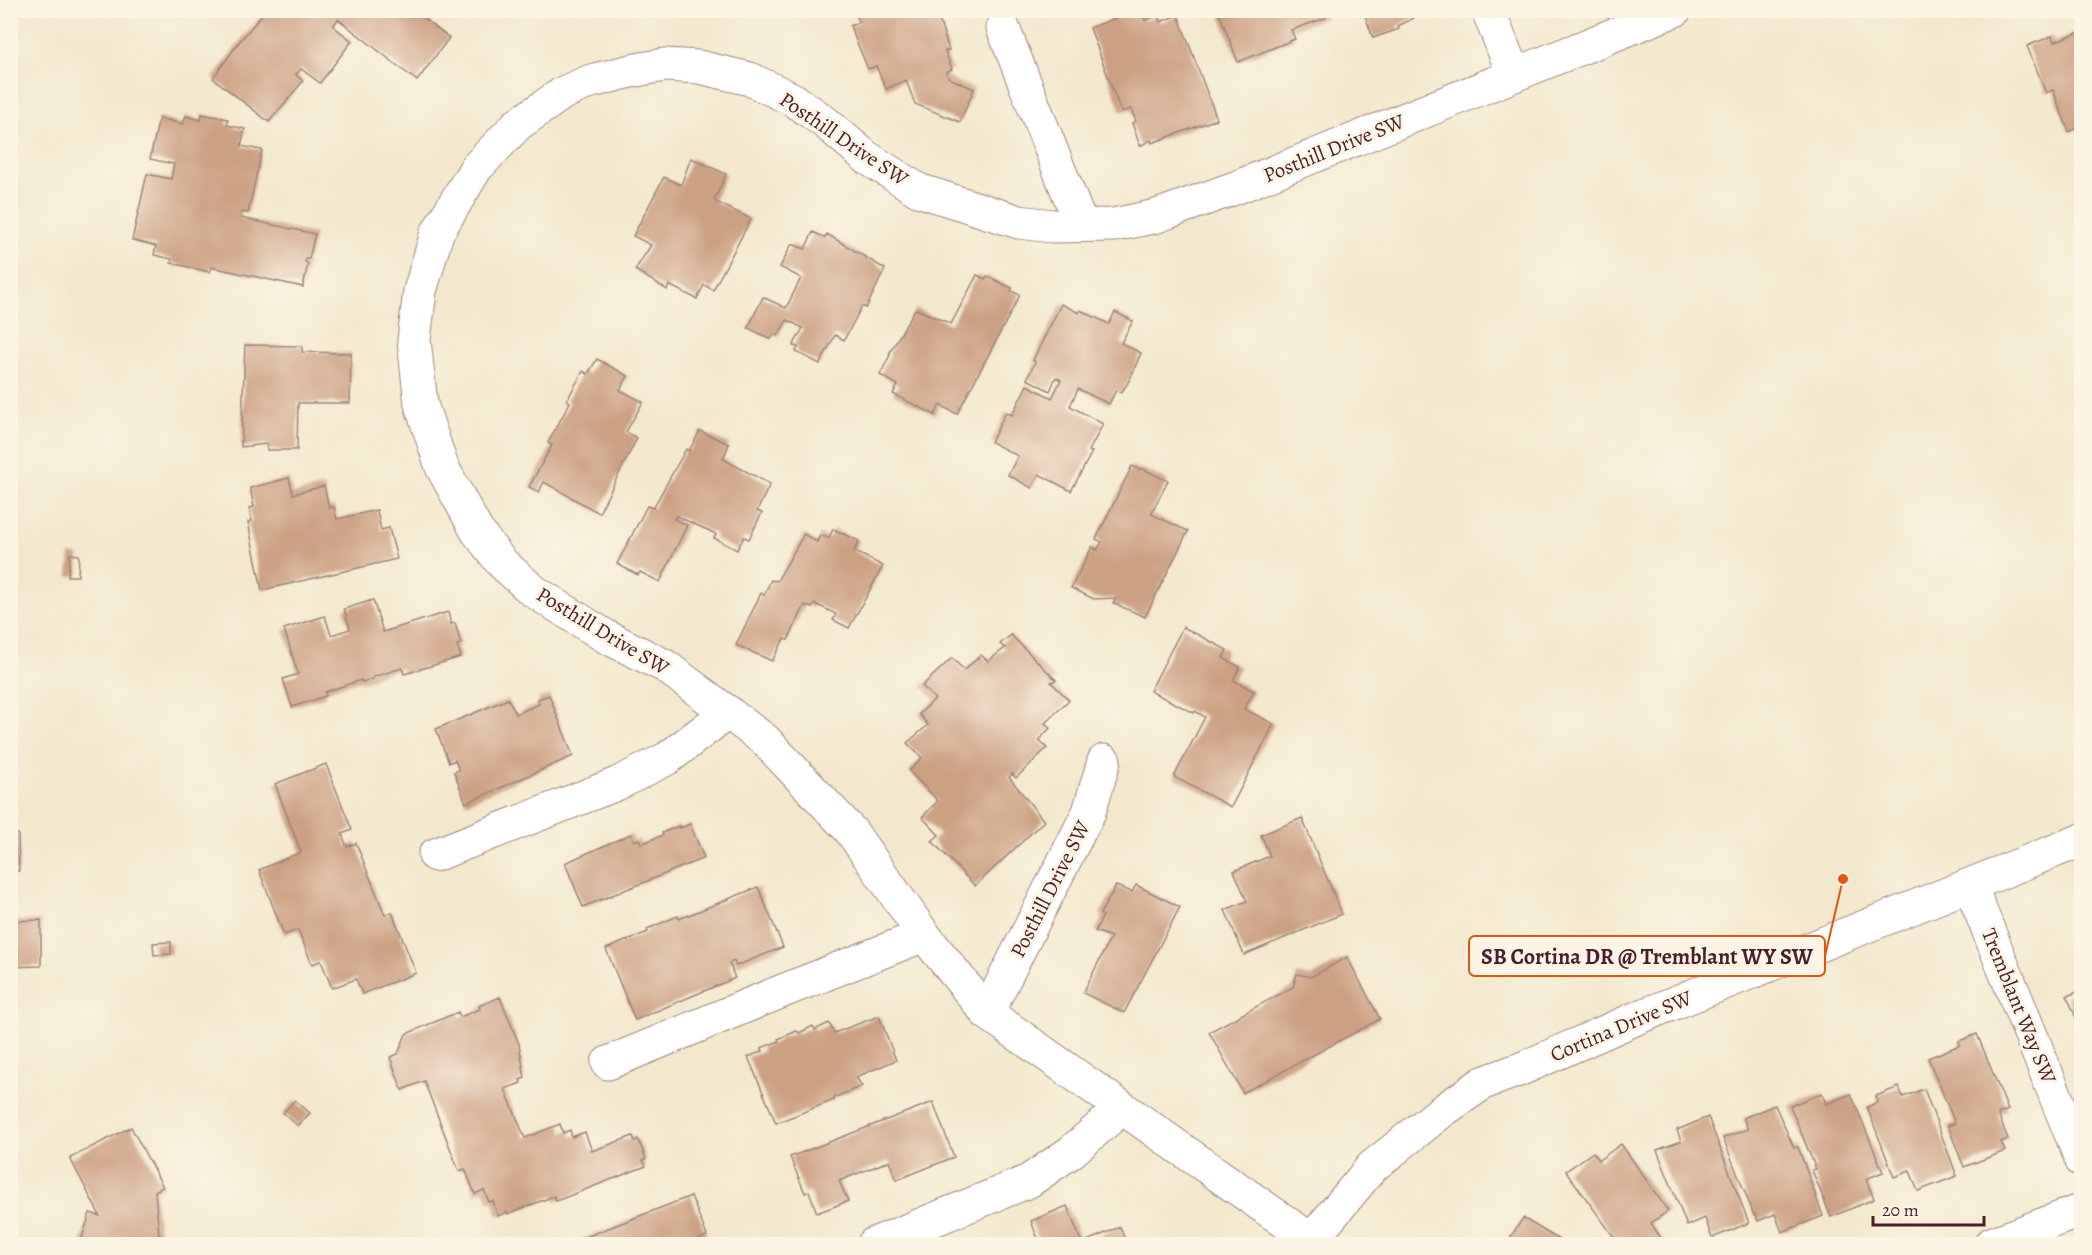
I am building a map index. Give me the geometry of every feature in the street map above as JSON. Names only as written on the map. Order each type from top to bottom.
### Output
[{"type":"street","points":[[1488,10],[1514,75]]},
{"type":"street","name":"Posthill Drive SW","points":[[1310,1242],[987,1013],[924,935],[851,831],[765,740],[664,666],[604,636],[532,590],[502,563],[477,531],[442,467],[421,404],[414,340],[420,291],[437,232],[476,168],[516,125],[563,93],[591,81],[632,70],[664,65],[699,67],[750,79],[794,100],[826,123],[866,157],[918,190],[1019,222],[1052,226],[1114,225],[1156,216],[1235,188],[1675,10]]},
{"type":"street","points":[[1003,28],[1081,225]]},
{"type":"street","points":[[435,855],[649,769],[668,758],[728,712]]},
{"type":"street","name":"Posthill Drive SW","points":[[987,1013],[1089,812],[1104,761]]},
{"type":"street","name":"Cortina Drive SW","points":[[1310,1242],[1372,1167],[1441,1112],[1484,1083],[1640,1017],[2082,840]]},
{"type":"street","name":"Tremblant Way SW","points":[[1970,885],[2082,1161]]},
{"type":"street","points":[[608,1063],[924,935]]},
{"type":"street","points":[[874,1245],[1029,1181],[1071,1152],[1122,1108]]},
{"type":"street","points":[[1990,1245],[2082,1210]]},
{"type":"building","points":[[266,10],[413,10],[449,38],[417,81],[338,19],[333,26],[352,41],[320,83],[301,69],[296,75],[303,81],[269,122],[213,78]]},
{"type":"building","points":[[854,10],[933,10],[935,14],[937,13],[949,50],[945,51],[952,69],[946,72],[949,78],[974,89],[960,122],[915,104],[906,80],[886,89],[876,66],[868,69],[850,26],[859,22]]},
{"type":"building","points":[[1141,10],[1145,20],[1158,16],[1160,22],[1178,15],[1217,119],[1152,143],[1151,140],[1140,146],[1132,123],[1136,121],[1131,109],[1121,112],[1090,28]]},
{"type":"building","points":[[1218,10],[1323,10],[1326,18],[1291,30],[1295,39],[1238,62]]},
{"type":"building","points":[[1363,10],[1412,10],[1414,18],[1398,26],[1399,29],[1373,38]]},
{"type":"building","points":[[2082,31],[2082,126],[2069,132],[2053,90],[2046,93],[2027,46],[2052,36],[2054,42]]},
{"type":"building","points":[[202,114],[228,119],[227,125],[245,129],[241,146],[262,150],[248,213],[241,212],[241,218],[315,234],[309,259],[305,262],[308,263],[303,287],[211,267],[210,272],[171,263],[172,259],[154,255],[156,246],[132,240],[147,174],[171,179],[174,164],[150,159],[159,118],[183,124],[186,116],[201,120]]},
{"type":"building","points":[[691,158],[726,174],[714,201],[751,219],[713,290],[704,285],[697,299],[669,285],[667,290],[635,270],[651,245],[633,236],[664,177],[681,185]]},
{"type":"building","points":[[813,232],[825,238],[827,234],[885,269],[866,308],[862,306],[844,340],[835,335],[820,364],[796,352],[798,347],[793,346],[803,328],[787,320],[778,336],[774,334],[771,339],[748,328],[763,297],[786,308],[801,278],[780,267],[792,244],[805,249]]},
{"type":"building","points":[[977,275],[985,279],[987,276],[1012,288],[1011,291],[1020,295],[957,414],[940,405],[935,415],[893,394],[898,385],[880,375],[889,354],[914,311],[916,309],[951,324]]},
{"type":"building","points":[[1061,304],[1109,324],[1115,312],[1133,321],[1121,343],[1141,353],[1129,381],[1121,393],[1116,390],[1109,404],[1078,389],[1070,406],[1103,424],[1089,451],[1092,452],[1071,491],[1039,474],[1032,488],[1008,475],[1018,456],[991,442],[1006,412],[1012,415],[1027,385],[1052,398],[1061,380],[1056,377],[1050,391],[1027,379],[1035,362],[1033,360]]},
{"type":"building","points":[[245,345],[302,346],[302,352],[351,353],[350,403],[298,403],[297,450],[267,450],[267,444],[241,447]]},
{"type":"building","points":[[597,359],[628,376],[620,390],[643,402],[626,432],[637,438],[599,513],[544,482],[539,492],[529,487],[552,445],[548,443],[570,402],[567,400],[583,371],[588,374]]},
{"type":"building","points":[[700,431],[729,444],[723,459],[770,484],[757,511],[762,513],[749,539],[744,537],[737,550],[714,538],[716,535],[714,533],[676,516],[674,519],[687,525],[660,582],[640,572],[638,575],[617,564],[647,506],[653,508],[686,449],[689,451]]},
{"type":"building","points":[[1132,466],[1168,481],[1151,514],[1188,531],[1145,617],[1113,603],[1116,598],[1094,599],[1071,588],[1092,547],[1097,550],[1102,542],[1096,539]]},
{"type":"building","points":[[289,478],[293,494],[324,486],[329,508],[334,507],[337,519],[377,510],[381,530],[389,528],[397,559],[262,590],[248,522],[252,521],[249,508],[254,507],[250,488]]},
{"type":"building","points":[[833,529],[859,541],[854,551],[883,566],[849,628],[833,620],[836,614],[815,604],[812,608],[805,605],[788,640],[784,639],[772,661],[736,645],[761,593],[764,595],[771,580],[777,581],[804,534],[817,542],[820,535],[829,538]]},
{"type":"building","points":[[70,554],[79,555],[78,576],[68,576]]},
{"type":"building","points":[[373,600],[383,632],[448,612],[451,624],[455,623],[461,644],[457,645],[461,657],[404,674],[402,668],[373,677],[373,679],[362,682],[361,680],[325,692],[326,696],[292,707],[283,679],[298,674],[284,629],[325,616],[331,635],[350,629],[344,609]]},
{"type":"building","points":[[1183,627],[1227,650],[1223,658],[1240,667],[1233,680],[1254,691],[1244,709],[1274,724],[1231,807],[1174,777],[1205,717],[1150,691]]},
{"type":"building","points":[[1011,635],[1056,680],[1051,682],[1069,700],[1045,723],[1050,728],[1039,740],[1047,748],[1016,778],[1012,774],[1009,777],[1044,821],[975,886],[932,841],[939,835],[922,817],[938,801],[909,771],[922,758],[907,743],[928,725],[919,714],[935,699],[922,686],[952,658],[964,670],[981,655],[988,661],[1005,648],[1000,644]]},
{"type":"building","points":[[549,695],[573,756],[466,803],[454,772],[459,770],[455,760],[449,763],[436,729],[508,699],[516,714],[539,704],[538,699]]},
{"type":"building","points":[[326,764],[352,830],[342,834],[347,847],[356,843],[385,915],[392,912],[416,973],[362,994],[356,979],[332,988],[321,961],[312,964],[298,930],[284,935],[259,870],[301,852],[275,784]]},
{"type":"building","points":[[1302,818],[1342,914],[1244,955],[1225,910],[1247,901],[1234,871],[1270,856],[1261,835]]},
{"type":"building","points":[[690,824],[704,858],[583,907],[565,863],[631,834],[634,841],[639,839],[641,844],[679,826],[680,828]]},
{"type":"building","points":[[10,834],[18,834],[19,871],[10,871]]},
{"type":"building","points":[[1136,885],[1180,907],[1124,1013],[1083,993],[1111,937],[1095,931],[1103,916],[1100,914],[1116,886],[1132,892]]},
{"type":"building","points":[[758,887],[783,947],[736,966],[734,961],[729,963],[735,978],[635,1020],[606,949],[648,932],[647,929],[678,916],[679,919]]},
{"type":"building","points":[[10,894],[14,894],[14,921],[41,920],[41,966],[10,967]]},
{"type":"building","points":[[171,942],[171,954],[154,955],[153,943]]},
{"type":"building","points":[[1347,957],[1380,1019],[1243,1093],[1209,1032],[1293,987],[1297,974],[1311,977]]},
{"type":"building","points":[[2082,990],[2082,1030],[2081,1030],[2067,996]]},
{"type":"building","points":[[500,997],[519,1044],[525,1078],[520,1080],[521,1083],[505,1089],[525,1138],[560,1124],[563,1133],[570,1130],[572,1137],[585,1132],[592,1151],[633,1136],[635,1141],[638,1139],[646,1159],[643,1160],[646,1166],[556,1201],[554,1196],[498,1216],[493,1201],[489,1202],[484,1190],[475,1194],[465,1169],[459,1171],[424,1081],[402,1090],[390,1057],[398,1054],[406,1034],[458,1012],[460,1017]]},
{"type":"building","points":[[879,1016],[896,1060],[856,1077],[862,1086],[776,1123],[748,1057],[763,1051],[761,1048],[797,1031],[799,1033],[813,1026],[815,1030],[829,1023],[834,1033]]},
{"type":"building","points":[[1977,1034],[2008,1110],[1998,1114],[2008,1139],[2001,1142],[2005,1151],[1964,1167],[1948,1126],[1955,1123],[1928,1058],[1960,1045],[1959,1041]]},
{"type":"building","points":[[1899,1087],[1903,1097],[1924,1089],[1957,1176],[1918,1191],[1910,1171],[1894,1177],[1867,1107],[1878,1102],[1876,1096]]},
{"type":"building","points":[[1822,1093],[1826,1104],[1851,1094],[1883,1172],[1866,1179],[1874,1199],[1831,1217],[1812,1170],[1816,1169],[1790,1106]]},
{"type":"building","points":[[295,1100],[310,1113],[298,1126],[283,1113]]},
{"type":"building","points":[[933,1102],[954,1157],[897,1180],[889,1161],[839,1181],[848,1201],[817,1213],[809,1191],[805,1193],[790,1157]]},
{"type":"building","points":[[1775,1105],[1794,1148],[1798,1147],[1823,1216],[1782,1232],[1775,1214],[1758,1221],[1754,1215],[1723,1138],[1748,1129],[1743,1118]]},
{"type":"building","points":[[1708,1117],[1749,1223],[1712,1238],[1705,1218],[1687,1226],[1657,1150],[1681,1141],[1677,1130]]},
{"type":"building","points":[[131,1127],[163,1187],[155,1191],[159,1235],[179,1241],[178,1244],[80,1244],[90,1213],[100,1216],[70,1158]]},
{"type":"building","points":[[1621,1144],[1668,1211],[1651,1223],[1663,1241],[1658,1244],[1619,1244],[1566,1171],[1593,1152],[1599,1160]]},
{"type":"building","points":[[691,1196],[707,1236],[687,1244],[572,1244],[578,1240]]},
{"type":"building","points":[[1067,1206],[1082,1243],[1120,1227],[1127,1244],[1040,1244],[1031,1221]]},
{"type":"building","points":[[1523,1218],[1566,1244],[1506,1244]]},
{"type":"place","name":"SB Cortina DR @ Tremblant WY SW","points":[[1843,879]]}]
